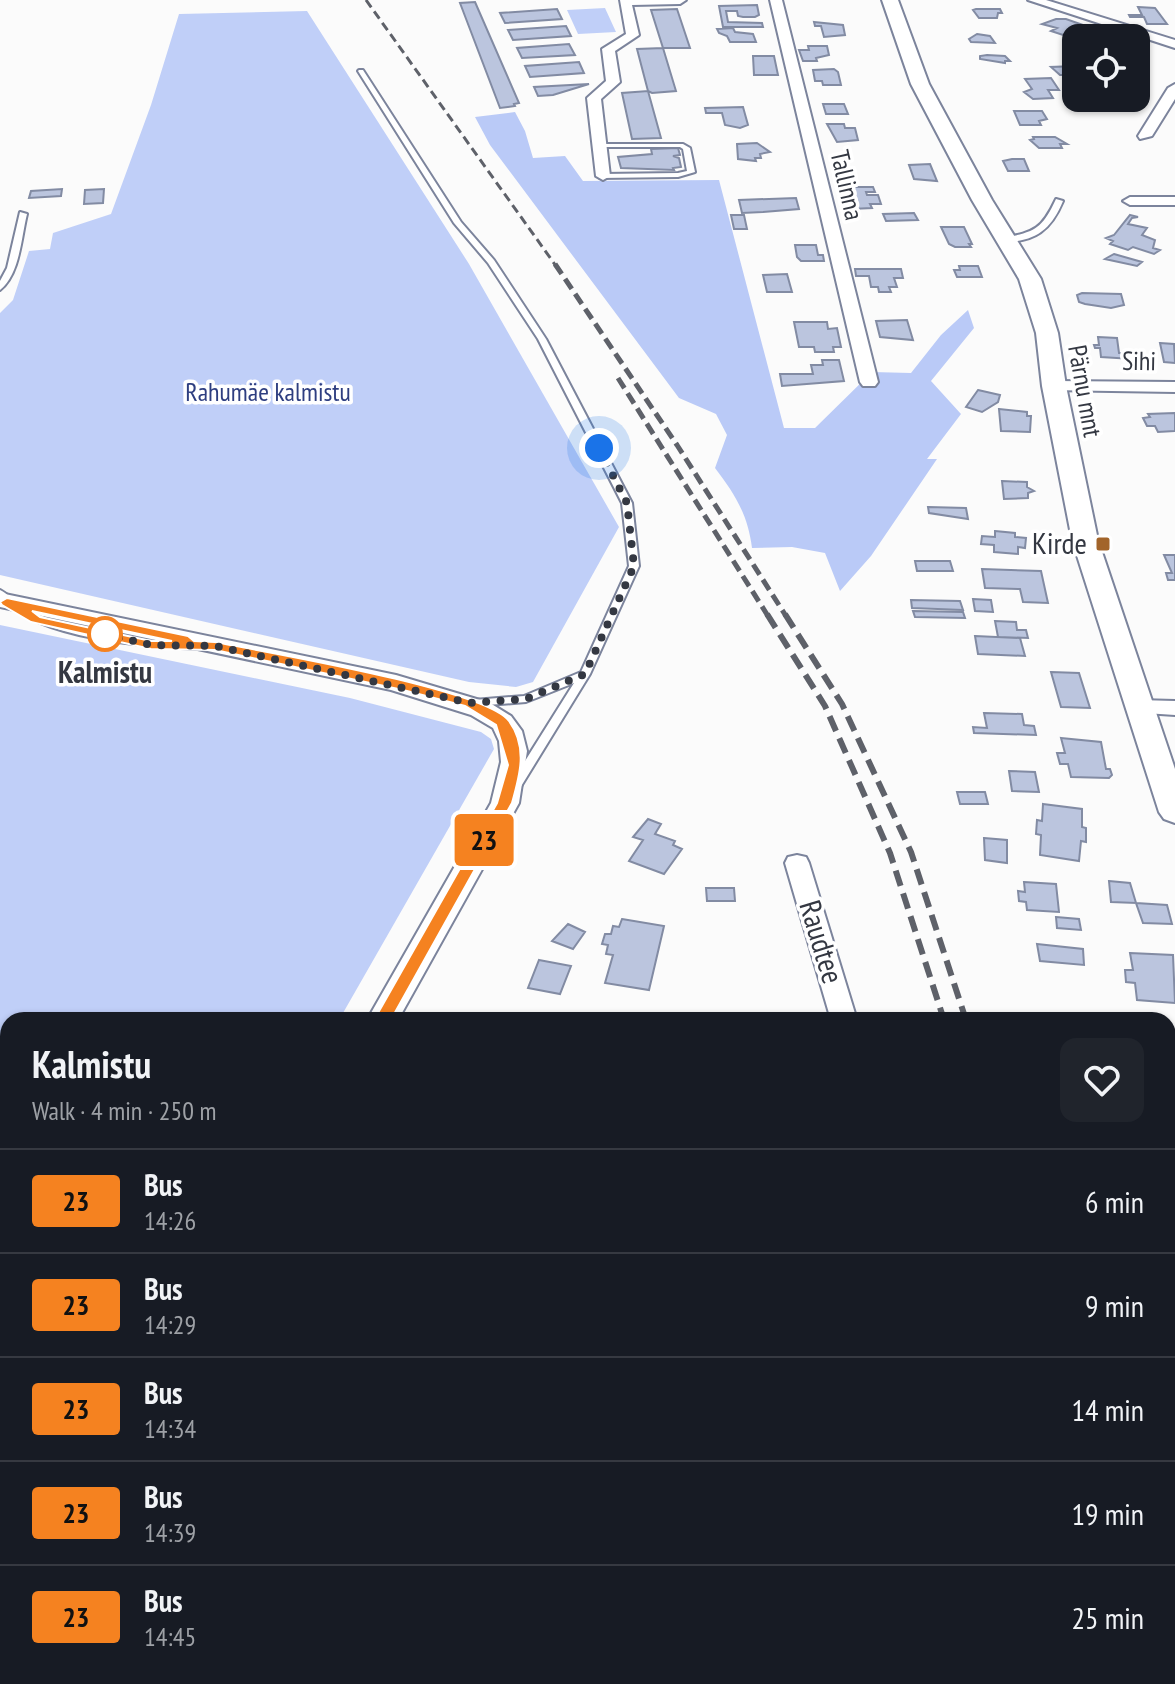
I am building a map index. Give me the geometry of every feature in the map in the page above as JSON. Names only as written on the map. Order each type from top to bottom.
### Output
[{"type":"main road","name":"Pärnu mnt","points":[[890,0],[920,84],[1030,279],[1047,333],[1054,386],[1085,540],[1175,812]]},
{"type":"street","points":[[603,176],[594,98],[613,82],[608,49],[633,35],[625,2],[680,0]]},
{"type":"street","name":"Tallinna","points":[[776,0],[869,382]]},
{"type":"street","points":[[1034,0],[1175,44]]},
{"type":"street","points":[[1145,136],[1175,88]]},
{"type":"street","points":[[1130,201],[1175,201]]},
{"type":"street","name":"Sihi","points":[[1054,386],[1175,387]]},
{"type":"street","points":[[2,598],[470,703],[502,722],[512,744],[516,765],[505,803],[387,1012]]},
{"type":"street","points":[[1138,707],[1175,708]]},
{"type":"street","name":"Raudtee","points":[[797,863],[842,1012]]},
{"type":"lane","points":[[361,71],[458,223],[491,262],[542,339],[627,503],[634,566],[585,674],[505,803]]},
{"type":"lane","points":[[601,145],[681,145],[686,148],[691,172],[678,175],[603,176]]},
{"type":"lane","points":[[1006,240],[1033,236],[1054,215],[1059,201]]},
{"type":"lane","points":[[0,288],[11,268],[23,214]]},
{"type":"lane","points":[[470,703],[526,699],[585,674]]},
{"type":"green space","points":[[605,8],[616,32],[578,34],[567,10]]},
{"type":"green space","name":"Rahumäe kalmistu","points":[[307,11],[469,264],[619,527],[533,682],[516,687],[469,682],[0,575],[0,313],[13,300],[29,251],[50,249],[53,233],[111,214],[151,105],[179,14]]},
{"type":"green space","points":[[0,625],[350,698],[481,732],[491,739],[494,749],[344,1012],[0,1012]]},
{"type":"shaded area","points":[[515,112],[533,158],[565,156],[583,181],[719,180],[784,428],[815,428],[872,372],[911,373],[941,335],[968,310],[974,328],[931,381],[961,414],[927,459],[937,459],[871,556],[840,591],[825,553],[792,547],[752,548],[740,505],[715,468],[727,435],[716,414],[679,398],[490,145],[475,117]]},
{"type":"building","points":[[475,2],[519,103],[515,106],[500,108],[460,3]]},
{"type":"building","points":[[757,5],[759,15],[755,17],[738,16],[737,11],[726,11],[728,22],[762,23],[763,27],[723,27],[719,6]]},
{"type":"building","points":[[1138,7],[1155,8],[1167,24],[1147,24],[1144,17],[1129,15],[1142,15]]},
{"type":"building","points":[[557,9],[562,19],[505,23],[500,13]]},
{"type":"building","points":[[677,9],[690,48],[663,48],[651,10]]},
{"type":"building","points":[[1000,9],[1002,13],[998,13],[997,18],[979,18],[973,10]]},
{"type":"building","points":[[1066,19],[1080,24],[1062,24],[1062,35],[1051,31],[1057,28],[1042,24]]},
{"type":"building","points":[[814,22],[843,25],[845,35],[824,37],[821,26],[815,26]]},
{"type":"building","points":[[566,26],[571,36],[513,40],[508,30]]},
{"type":"building","points":[[733,28],[735,32],[753,34],[756,42],[730,42],[717,29]]},
{"type":"building","points":[[977,34],[990,36],[995,43],[971,42],[969,39]]},
{"type":"building","points":[[569,44],[575,55],[522,58],[517,48]]},
{"type":"building","points":[[808,46],[827,46],[829,55],[816,58],[817,61],[803,61],[799,50],[809,50]]},
{"type":"building","points":[[663,48],[676,91],[652,93],[648,91],[637,49]]},
{"type":"building","points":[[753,56],[774,56],[778,75],[754,75]]},
{"type":"building","points":[[980,56],[1005,56],[1010,61],[980,59]]},
{"type":"building","points":[[579,62],[584,73],[530,77],[525,66]]},
{"type":"building","points":[[1051,67],[1062,67],[1062,75],[1060,75]]},
{"type":"building","points":[[834,69],[838,72],[841,85],[823,85],[822,81],[815,81],[813,70]]},
{"type":"building","points":[[1051,78],[1059,90],[1048,90],[1053,98],[1033,99],[1024,92],[1032,89],[1025,79]]},
{"type":"building","points":[[589,84],[553,95],[538,96],[534,87]]},
{"type":"building","points":[[648,91],[661,138],[632,139],[622,93]]},
{"type":"building","points":[[823,104],[844,104],[848,114],[826,114]]},
{"type":"building","points":[[743,107],[748,125],[740,128],[725,125],[722,113],[706,113],[705,108]]},
{"type":"building","points":[[1014,111],[1042,111],[1047,119],[1039,121],[1041,125],[1020,125]]},
{"type":"building","points":[[827,124],[844,124],[845,128],[855,128],[858,140],[837,142]]},
{"type":"building","points":[[1033,137],[1055,137],[1067,144],[1060,144],[1062,148],[1039,148],[1030,140]]},
{"type":"building","points":[[757,143],[770,152],[760,154],[761,158],[755,158],[756,161],[738,159],[737,144]]},
{"type":"building","points":[[678,148],[680,155],[673,156],[679,158],[681,167],[674,170],[621,168],[618,157],[652,154],[651,149]]},
{"type":"building","points":[[1024,159],[1029,171],[1008,171],[1003,161]]},
{"type":"building","points":[[930,164],[937,181],[914,179],[909,165]]},
{"type":"building","points":[[847,187],[873,187],[875,192],[866,192],[867,195],[878,195],[881,204],[870,204],[872,208],[851,209],[845,192],[849,192]]},
{"type":"building","points":[[62,189],[61,196],[29,198],[31,191]]},
{"type":"building","points":[[104,189],[103,203],[84,204],[85,190]]},
{"type":"building","points":[[796,198],[799,209],[742,213],[739,200]]},
{"type":"building","points":[[914,213],[918,220],[886,221],[883,214]]},
{"type":"building","points":[[731,215],[744,215],[747,229],[734,229]]},
{"type":"building","points":[[1130,215],[1138,217],[1132,218],[1128,224],[1147,228],[1142,235],[1155,240],[1153,248],[1160,250],[1154,254],[1110,244],[1113,241],[1106,238],[1114,235]]},
{"type":"building","points":[[941,227],[964,227],[971,247],[949,244]]},
{"type":"building","points":[[795,245],[816,245],[818,255],[823,255],[824,261],[801,261]]},
{"type":"building","points":[[1114,254],[1142,262],[1137,266],[1105,259]]},
{"type":"building","points":[[959,266],[978,266],[982,277],[957,277],[954,270],[960,270]]},
{"type":"building","points":[[855,269],[901,269],[903,278],[894,278],[897,287],[889,287],[891,292],[879,292],[878,287],[871,287],[869,276],[856,276]]},
{"type":"building","points":[[787,274],[792,292],[767,292],[763,275]]},
{"type":"building","points":[[1121,294],[1124,305],[1111,308],[1085,304],[1079,302],[1077,295]]},
{"type":"building","points":[[907,320],[913,340],[880,337],[876,321]]},
{"type":"building","points":[[794,322],[827,322],[828,329],[837,328],[841,347],[833,347],[834,352],[815,352],[814,347],[799,347]]},
{"type":"building","points":[[1098,337],[1117,338],[1119,353],[1131,353],[1132,359],[1101,357],[1100,348],[1094,345],[1099,345]]},
{"type":"building","points":[[1160,343],[1174,344],[1175,363],[1164,362]]},
{"type":"building","points":[[822,360],[839,360],[844,381],[782,386],[780,374],[813,374],[811,365],[823,365]]},
{"type":"building","points":[[978,390],[1000,395],[998,402],[982,412],[966,407]]},
{"type":"building","points":[[999,409],[1027,412],[1027,416],[1031,416],[1030,432],[1001,431]]},
{"type":"building","points":[[1175,413],[1175,431],[1158,432],[1155,426],[1147,426],[1143,418],[1150,417],[1148,414]]},
{"type":"building","points":[[1002,481],[1027,482],[1027,487],[1034,491],[1028,493],[1028,498],[1004,499]]},
{"type":"building","points":[[928,507],[966,508],[968,519],[929,513]]},
{"type":"building","points":[[995,531],[1015,533],[1015,537],[1026,538],[1025,548],[1018,547],[1018,554],[994,552],[994,545],[981,544],[982,536],[995,537]]},
{"type":"building","points":[[1164,555],[1175,555],[1175,580],[1168,580],[1166,573],[1172,573]]},
{"type":"building","points":[[915,561],[950,561],[953,571],[917,571]]},
{"type":"building","points":[[982,569],[1041,571],[1048,603],[1023,602],[1020,589],[985,588]]},
{"type":"building","points":[[973,599],[991,600],[993,612],[975,611]]},
{"type":"building","points":[[911,600],[960,601],[963,610],[912,608]]},
{"type":"building","points":[[913,611],[963,612],[965,618],[915,617]]},
{"type":"building","points":[[995,621],[1016,622],[1017,630],[1026,630],[1028,638],[998,637]]},
{"type":"building","points":[[975,636],[1020,638],[1025,656],[978,654]]},
{"type":"building","points":[[1051,672],[1079,673],[1090,708],[1061,707]]},
{"type":"building","points":[[984,713],[1022,714],[1024,725],[1034,726],[1036,735],[974,733],[973,727],[987,728]]},
{"type":"building","points":[[1061,738],[1101,742],[1106,769],[1110,769],[1112,775],[1109,778],[1071,777],[1068,764],[1060,764],[1057,753],[1065,753]]},
{"type":"building","points":[[1009,771],[1035,772],[1039,792],[1012,791]]},
{"type":"building","points":[[957,792],[985,792],[988,804],[960,804]]},
{"type":"building","points":[[1043,804],[1082,809],[1086,842],[1081,841],[1079,861],[1040,855],[1041,835],[1036,834],[1037,820],[1042,821]]},
{"type":"building","points":[[648,819],[661,824],[655,834],[675,841],[673,845],[682,849],[664,874],[629,861],[643,840],[633,837]]},
{"type":"building","points":[[984,838],[1007,840],[1007,863],[985,860]]},
{"type":"building","points":[[1109,881],[1130,883],[1136,903],[1111,902]]},
{"type":"building","points":[[1024,882],[1056,884],[1059,912],[1027,910],[1026,902],[1019,901],[1018,891],[1025,892]]},
{"type":"building","points":[[706,888],[734,888],[735,901],[707,901]]},
{"type":"building","points":[[1136,903],[1167,905],[1172,924],[1143,923]]},
{"type":"building","points":[[1056,917],[1079,919],[1081,930],[1057,928]]},
{"type":"building","points":[[622,919],[664,926],[649,990],[605,983],[613,955],[606,954],[608,945],[602,944],[605,934],[611,934],[613,926],[619,927]]},
{"type":"building","points":[[568,924],[585,932],[573,949],[552,941]]},
{"type":"building","points":[[1037,944],[1083,949],[1084,965],[1040,961]]},
{"type":"building","points":[[1130,953],[1173,955],[1175,1003],[1137,1000],[1135,983],[1126,982],[1125,970],[1133,970]]},
{"type":"building","points":[[539,960],[571,966],[560,994],[528,988]]},
{"type":"railway","points":[[366,0],[556,266]]},
{"type":"railway","points":[[555,264],[677,445],[786,616]]},
{"type":"railway","points":[[618,378],[768,616]]},
{"type":"railway","points":[[767,614],[825,706],[890,853],[941,1012]]},
{"type":"railway","points":[[785,614],[842,704],[911,852],[963,1012]]},
{"type":"bus line","name":"23","points":[[188,640],[7,602],[36,620],[151,645],[215,646],[404,686],[470,703],[502,722],[512,744],[516,765],[505,803],[387,1012]]},
{"type":"place","name":"Kirde","points":[[1103,544]]},
{"type":"place","name":"Kalmistu","points":[[105,634]]},
{"type":"route","points":[[105,634],[151,645],[215,646],[470,703],[526,699],[556,688],[585,674],[634,566],[627,503],[599,448]]}]
